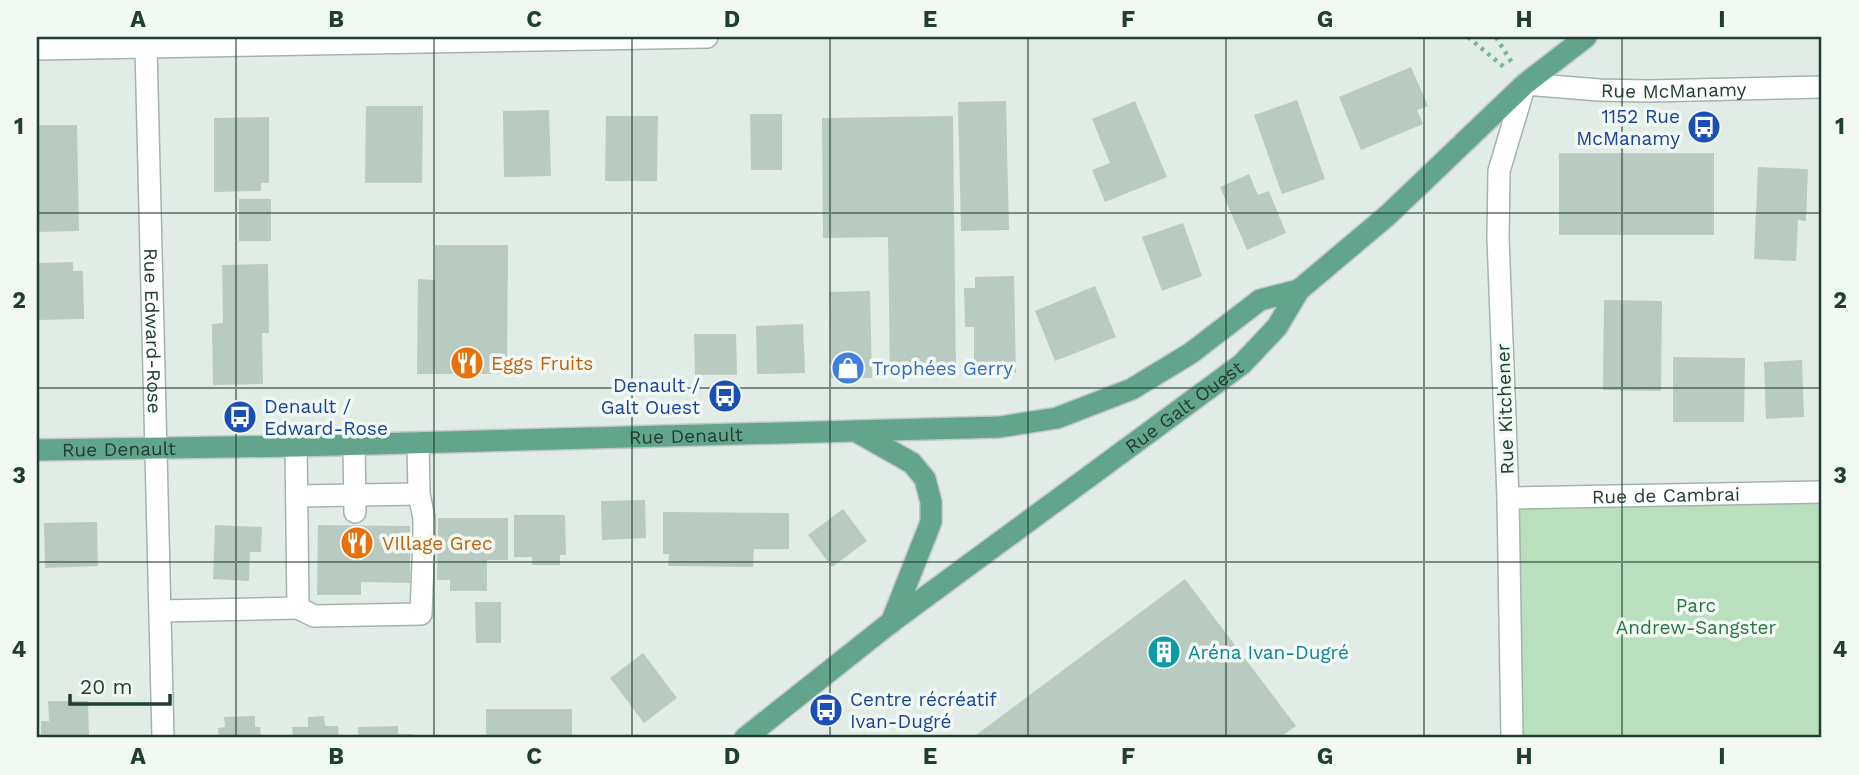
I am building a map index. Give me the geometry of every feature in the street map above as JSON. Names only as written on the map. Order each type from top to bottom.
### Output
[{"type":"main road","name":"Rue Galt Ouest","points":[[744,738],[890,623],[1242,364],[1277,327],[1299,290],[1388,215],[1525,84],[1586,37]]},
{"type":"main road","name":"Rue Denault","points":[[37,450],[296,446],[1000,427],[1057,418],[1132,389],[1191,353],[1260,300],[1299,290]]},
{"type":"main road","points":[[858,432],[912,463],[925,479],[932,502],[931,522],[890,623]]},
{"type":"street","points":[[37,49],[409,39],[707,37]]},
{"type":"street","name":"Rue Edward-Rose","points":[[146,47],[163,738]]},
{"type":"street","name":"Rue McManamy","points":[[1525,84],[1649,91],[1822,87]]},
{"type":"street","name":"Rue Kitchener","points":[[1512,738],[1508,498],[1498,238],[1499,172],[1525,84]]},
{"type":"street","points":[[160,611],[298,608],[314,616],[421,614],[424,518],[419,494],[418,443]]},
{"type":"street","points":[[354,444],[355,504]]},
{"type":"street","points":[[296,446],[298,608]]},
{"type":"street","name":"Rue de Cambrai","points":[[1508,498],[1822,492]]},
{"type":"street","points":[[297,496],[355,504],[419,494]]},
{"type":"path","points":[[1468,37],[1525,84]]},
{"type":"green space","name":"Parc Andrew-Sangster","points":[[1822,492],[1822,738],[1512,738],[1508,498]]},
{"type":"building","points":[[1411,67],[1428,106],[1417,110],[1423,124],[1361,150],[1339,97]]},
{"type":"building","points":[[1297,100],[1325,179],[1282,194],[1254,115]]},
{"type":"building","points":[[1006,101],[1009,230],[961,231],[958,102]]},
{"type":"building","points":[[1135,101],[1167,177],[1105,202],[1092,170],[1110,163],[1092,119]]},
{"type":"building","points":[[366,106],[423,106],[422,183],[365,183]]},
{"type":"building","points":[[549,110],[551,176],[504,177],[503,111]]},
{"type":"building","points":[[750,114],[782,114],[782,170],[751,170]]},
{"type":"building","points":[[606,116],[658,116],[657,181],[605,181]]},
{"type":"building","points":[[953,116],[956,375],[890,376],[888,237],[823,238],[822,118]]},
{"type":"building","points":[[269,117],[269,183],[261,183],[261,191],[214,192],[214,118]]},
{"type":"building","points":[[37,125],[77,125],[79,231],[37,232]]},
{"type":"building","points":[[1559,153],[1714,153],[1714,235],[1559,235]]},
{"type":"building","points":[[1758,167],[1808,169],[1806,221],[1798,220],[1796,261],[1754,259]]},
{"type":"building","points":[[1249,174],[1258,195],[1269,191],[1286,233],[1247,250],[1220,187]]},
{"type":"building","points":[[239,199],[271,199],[271,241],[239,241]]},
{"type":"building","points":[[1183,223],[1202,276],[1162,291],[1142,237]]},
{"type":"building","points":[[435,245],[508,245],[507,374],[417,374],[418,279],[435,280]]},
{"type":"building","points":[[73,262],[73,271],[83,271],[84,319],[37,320],[37,263]]},
{"type":"building","points":[[268,264],[269,333],[262,333],[263,384],[213,385],[212,324],[223,323],[222,265]]},
{"type":"building","points":[[1014,276],[1016,373],[974,374],[974,327],[965,327],[964,288],[975,288],[975,277]]},
{"type":"building","points":[[1095,286],[1116,337],[1055,361],[1035,311]]},
{"type":"building","points":[[870,291],[872,378],[831,378],[829,292]]},
{"type":"building","points":[[1604,300],[1662,301],[1661,391],[1603,390]]},
{"type":"building","points":[[803,324],[805,373],[757,374],[756,326]]},
{"type":"building","points":[[694,334],[736,334],[737,375],[695,375]]},
{"type":"building","points":[[1673,357],[1745,358],[1744,422],[1673,422]]},
{"type":"building","points":[[1802,360],[1804,417],[1766,419],[1764,362]]},
{"type":"building","points":[[645,500],[646,538],[602,540],[601,501]]},
{"type":"building","points":[[843,509],[867,541],[832,567],[808,535]]},
{"type":"building","points":[[663,512],[789,513],[789,549],[754,549],[753,567],[668,566],[669,554],[663,554]]},
{"type":"building","points":[[514,515],[565,515],[566,555],[560,555],[560,565],[532,565],[532,557],[514,557]]},
{"type":"building","points":[[438,518],[508,518],[508,560],[487,560],[487,591],[450,591],[450,580],[437,580]]},
{"type":"building","points":[[97,522],[98,566],[45,568],[44,523]]},
{"type":"building","points":[[215,525],[262,527],[261,552],[250,552],[249,581],[213,579]]},
{"type":"building","points":[[318,525],[410,526],[410,583],[361,582],[361,595],[317,595]]},
{"type":"building","name":"Aréna Ivan-Dugré","points":[[1185,579],[1296,726],[1279,738],[972,738]]},
{"type":"building","points":[[475,602],[501,602],[501,643],[476,643]]},
{"type":"building","points":[[643,653],[677,698],[644,723],[610,678]]},
{"type":"building","points":[[48,701],[88,701],[89,738],[41,738],[41,721],[49,721]]},
{"type":"building","points":[[486,709],[572,709],[572,738],[486,738]]},
{"type":"building","points":[[255,716],[255,727],[260,727],[261,738],[219,738],[218,728],[225,727],[224,717]]},
{"type":"building","points":[[324,716],[325,726],[338,726],[339,738],[293,738],[292,727],[308,727],[308,717]]},
{"type":"building","points":[[398,726],[398,734],[413,734],[413,738],[358,738],[358,727]]},
{"type":"place","name":"1152 Rue McManamy","points":[[1704,127]]},
{"type":"place","name":"Eggs Fruits","points":[[467,363]]},
{"type":"place","name":"Trophées Gerry","points":[[848,368]]},
{"type":"place","name":"Denault / Galt Ouest","points":[[725,396]]},
{"type":"place","name":"Denault / Edward-Rose","points":[[240,417]]},
{"type":"place","name":"VIllage Grec","points":[[357,543]]},
{"type":"place","name":"Aréna Ivan-Dugré","points":[[1164,652]]},
{"type":"place","name":"Centre récréatif Ivan-Dugré","points":[[826,710]]}]
